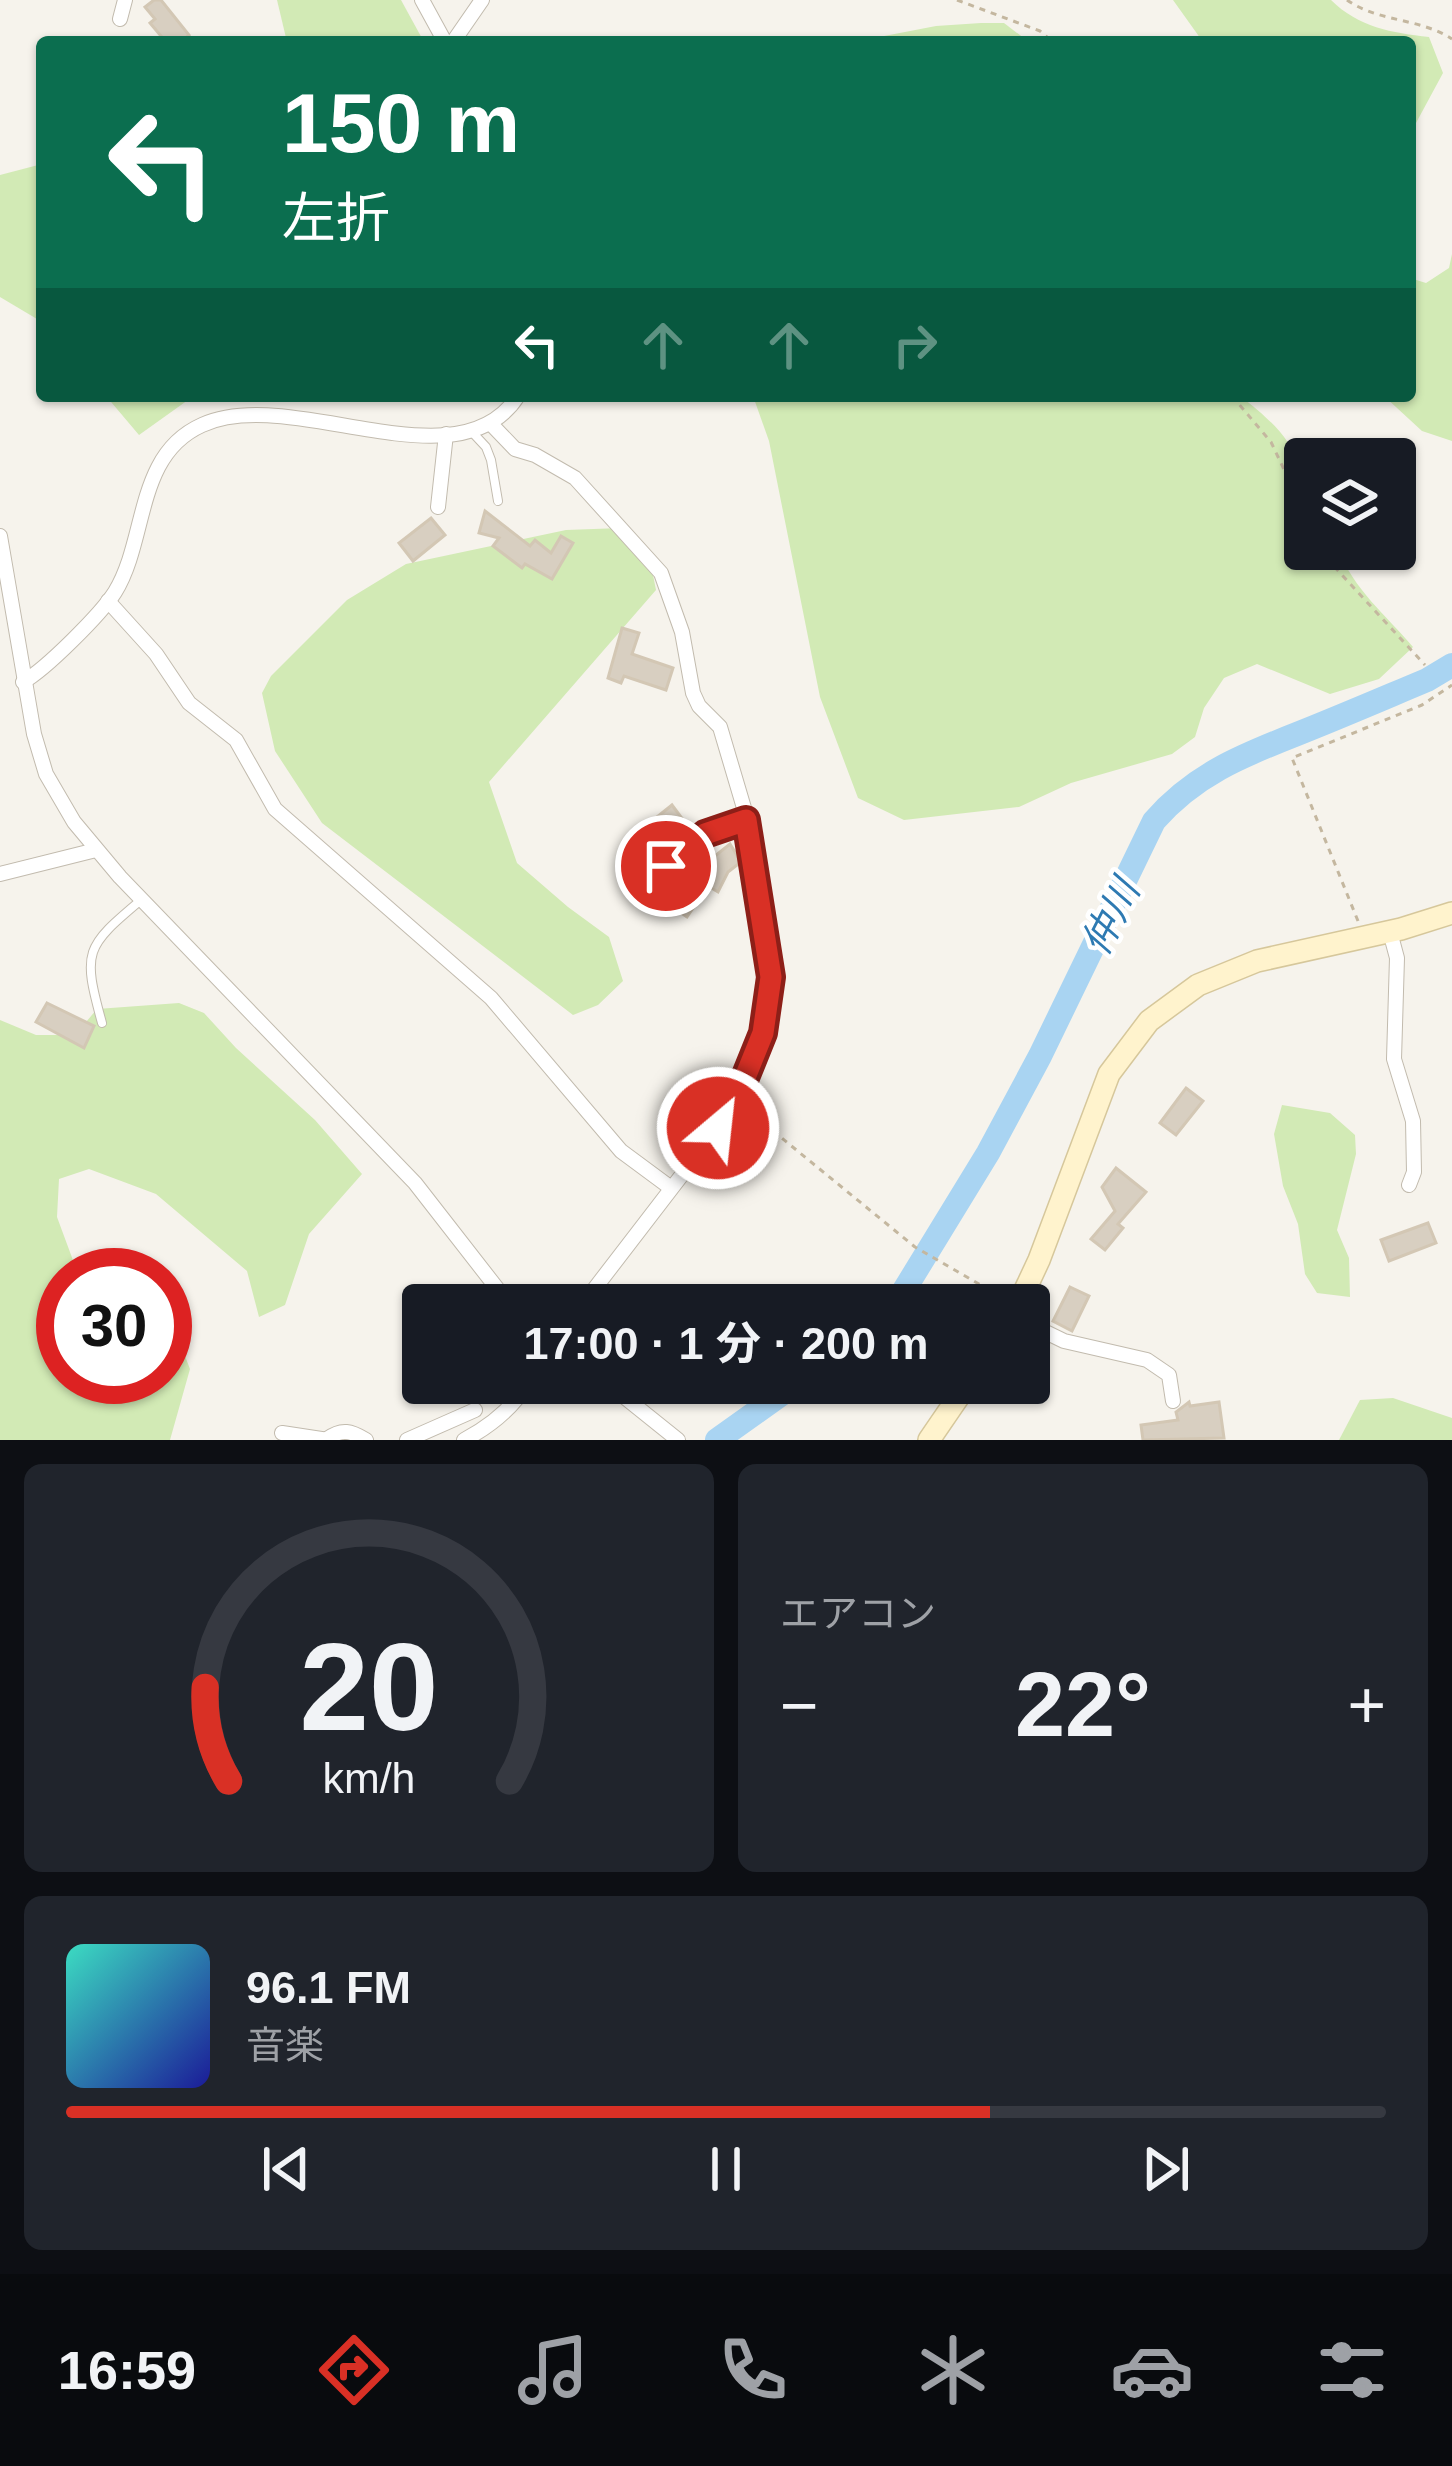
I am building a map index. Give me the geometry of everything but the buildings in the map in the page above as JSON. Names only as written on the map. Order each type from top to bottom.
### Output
[{"type":"street","points":[[120,19],[125,0]]},
{"type":"street","points":[[422,0],[445,36]]},
{"type":"street","points":[[454,36],[482,0]]},
{"type":"street","points":[[23,682],[108,601],[129,560],[151,481],[165,456],[201,425],[243,416],[350,424],[412,435],[446,434],[472,432],[491,424],[512,402]]},
{"type":"street","points":[[491,424],[515,449],[574,478],[661,572],[682,632],[693,693],[720,728],[746,820],[771,977],[763,1033],[732,1102],[697,1160],[598,1284]]},
{"type":"street","points":[[438,506],[446,434]]},
{"type":"street","points":[[0,536],[23,682],[46,774],[74,822],[141,900],[374,1138],[494,1284]]},
{"type":"street","points":[[108,601],[156,654],[189,703],[236,740],[274,809],[491,998],[621,1151],[671,1187]]},
{"type":"street","points":[[635,880],[666,866],[705,834],[746,820]]},
{"type":"street","points":[[0,874],[96,850]]},
{"type":"street","points":[[1028,1284],[1099,1096],[1131,1041],[1174,1001],[1257,961],[1390,932],[1452,913]]},
{"type":"street","points":[[1390,932],[1397,958],[1394,1059],[1413,1120],[1414,1172],[1409,1185]]},
{"type":"street","points":[[1050,1334],[1147,1360],[1169,1375],[1173,1401]]},
{"type":"street","points":[[464,1440],[514,1404]]},
{"type":"street","points":[[633,1404],[678,1440]]},
{"type":"street","points":[[928,1440],[953,1404]]},
{"type":"street","points":[[407,1440],[475,1410]]},
{"type":"street","points":[[282,1432],[328,1440],[338,1432],[350,1431],[366,1440]]},
{"type":"lane","points":[[472,432],[491,460],[498,501]]},
{"type":"lane","points":[[102,1023],[90,972],[95,941],[141,900]]},
{"type":"path","points":[[957,0],[1046,36]]},
{"type":"path","points":[[1347,0],[1436,28],[1452,39]]},
{"type":"path","points":[[1237,402],[1271,442],[1284,470]]},
{"type":"path","points":[[1338,570],[1425,664]]},
{"type":"path","points":[[1357,940],[1358,917],[1292,758],[1422,705],[1452,685]]},
{"type":"path","points":[[732,1102],[746,1108],[915,1247],[979,1284]]},
{"type":"green space","points":[[277,0],[401,0],[421,36],[286,36]]},
{"type":"green space","points":[[1173,0],[1331,0],[1352,17],[1376,27],[1429,37],[1443,73],[1416,123],[1416,36],[1199,36]]},
{"type":"green space","points":[[1004,23],[1021,36],[884,36],[936,26]]},
{"type":"green space","points":[[36,166],[36,318],[0,297],[0,175]]},
{"type":"green space","points":[[1452,254],[1452,441],[1422,431],[1391,402],[1416,402],[1416,280],[1426,283],[1449,268]]},
{"type":"green space","points":[[111,402],[185,402],[139,435]]},
{"type":"green space","points":[[755,402],[1247,402],[1284,438],[1284,570],[1349,570],[1413,647],[1379,679],[1330,694],[1257,664],[1224,678],[1204,708],[1195,737],[1172,754],[1071,783],[1019,807],[904,820],[858,798],[820,697],[769,441]]},
{"type":"green space","points":[[621,528],[651,565],[656,590],[489,782],[517,863],[609,937],[623,981],[598,1005],[573,1015],[322,823],[275,751],[262,693],[271,676],[347,600],[406,564],[566,530]]},
{"type":"green space","points":[[179,1003],[204,1013],[315,1120],[362,1174],[309,1234],[285,1305],[259,1317],[247,1271],[156,1194],[89,1169],[59,1179],[57,1217],[68,1248],[36,1248],[36,1404],[180,1404],[170,1440],[0,1440],[0,1020],[36,1035],[75,1035],[97,1009]]},
{"type":"green space","points":[[1282,1105],[1330,1113],[1355,1135],[1356,1154],[1337,1230],[1349,1258],[1350,1297],[1317,1293],[1305,1274],[1298,1224],[1283,1186],[1274,1134]]},
{"type":"green space","points":[[1393,1398],[1452,1418],[1452,1440],[1339,1440],[1360,1400]]},
{"type":"waterway","name":"仲川","points":[[908,1284],[988,1153],[1040,1056],[1154,821],[1185,791],[1220,768],[1452,665]]},
{"type":"waterway","name":"仲川","points":[[717,1440],[768,1404]]},
{"type":"route","points":[[666,866],[705,834],[746,820],[754,851],[770,996],[763,1033],[718,1128]]}]
